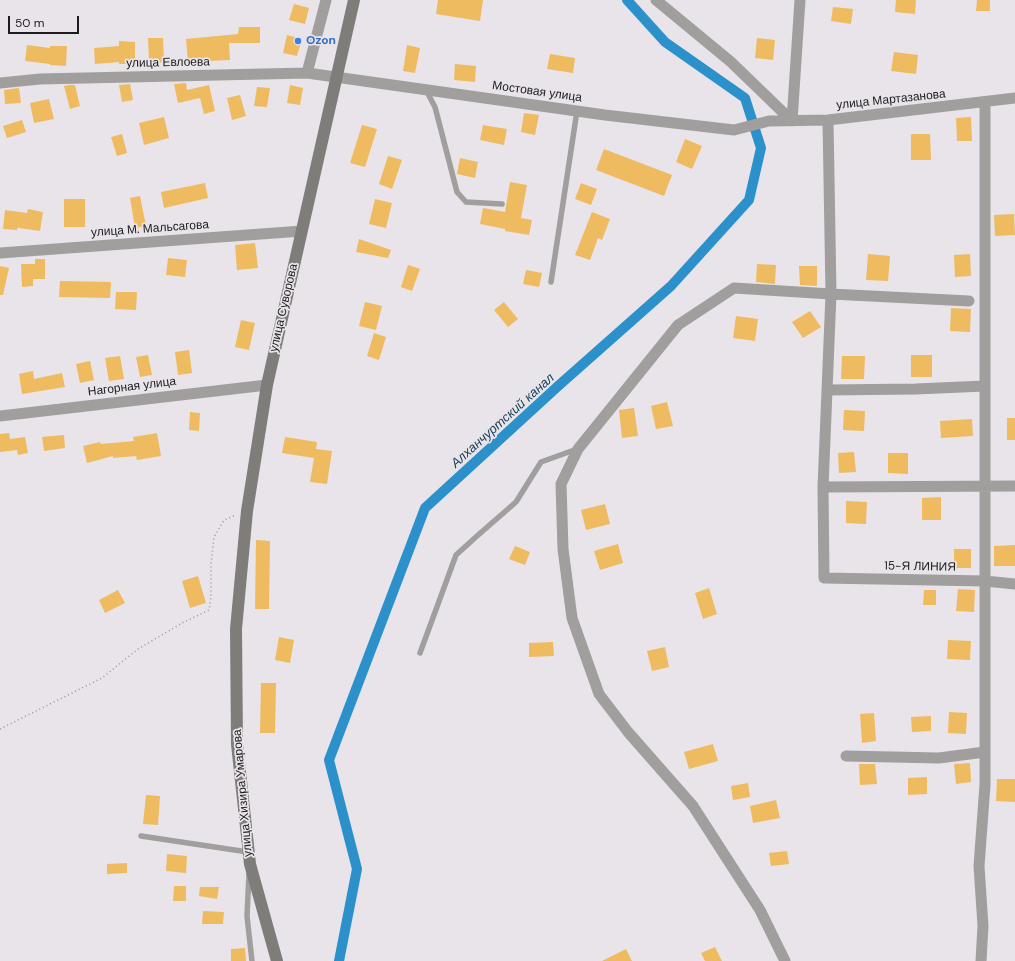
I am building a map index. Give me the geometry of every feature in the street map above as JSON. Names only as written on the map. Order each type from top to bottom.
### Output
[{"type":"main road","name":"улица Суворова","points":[[237,621],[247,511],[267,385],[354,0]]},
{"type":"main road","name":"улица Хизира Умарова","points":[[237,621],[237,744],[249,858],[277,961]]},
{"type":"street","points":[[307,74],[326,0]]},
{"type":"street","points":[[656,0],[731,62],[792,121]]},
{"type":"street","points":[[792,121],[800,0]]},
{"type":"street","name":"улица Евлоева","points":[[0,83],[40,79],[307,74],[337,77]]},
{"type":"street","name":"Мостовая улица","points":[[337,77],[577,111],[734,130]]},
{"type":"street","name":"улица Мартазанова","points":[[734,130],[769,121],[828,120],[1015,98]]},
{"type":"street","points":[[981,961],[983,926],[980,866],[986,785],[985,102]]},
{"type":"street","points":[[828,120],[831,294],[823,486],[1015,486]]},
{"type":"street","name":"улица М. Мальсагова","points":[[0,253],[302,231]]},
{"type":"street","points":[[785,961],[760,910],[693,806],[628,732],[599,694],[572,618],[563,549],[561,484],[578,449],[678,325],[734,288],[969,301]]},
{"type":"street","name":"Нагорная улица","points":[[0,416],[267,385]]},
{"type":"street","points":[[827,390],[916,389],[985,386]]},
{"type":"street","name":"15-Я ЛИНИЯ","points":[[823,486],[824,578],[985,581],[1015,584]]},
{"type":"street","points":[[846,756],[939,758],[986,752]]},
{"type":"lane","points":[[426,90],[435,107],[457,192],[466,202],[502,204]]},
{"type":"lane","points":[[551,282],[577,111]]},
{"type":"lane","points":[[420,653],[456,555],[516,502],[541,462],[578,449]]},
{"type":"lane","points":[[142,836],[249,858],[247,916],[252,961]]},
{"type":"path","points":[[0,729],[102,678],[138,649],[182,623],[210,610],[212,596],[211,564],[214,537],[224,520],[247,511]]},
{"type":"building","points":[[438,0],[483,0],[480,21],[436,14]]},
{"type":"building","points":[[896,0],[916,0],[915,14],[895,12]]},
{"type":"building","points":[[977,0],[990,0],[990,11],[976,11]]},
{"type":"building","points":[[294,4],[309,8],[305,24],[289,20]]},
{"type":"building","points":[[833,7],[853,9],[851,24],[831,21]]},
{"type":"building","points":[[239,27],[260,27],[260,43],[229,43],[230,60],[188,62],[186,39],[238,34]]},
{"type":"building","points":[[287,35],[302,39],[297,56],[283,53]]},
{"type":"building","points":[[148,38],[163,38],[164,62],[149,63]]},
{"type":"building","points":[[757,38],[775,40],[773,60],[755,58]]},
{"type":"building","points":[[119,41],[135,42],[135,64],[119,64],[119,62],[95,64],[94,48],[119,46]]},
{"type":"building","points":[[27,45],[50,48],[50,46],[67,46],[66,66],[25,61]]},
{"type":"building","points":[[407,45],[420,48],[415,73],[403,71]]},
{"type":"building","points":[[894,52],[918,55],[916,74],[891,71]]},
{"type":"building","points":[[550,54],[575,58],[573,73],[547,69]]},
{"type":"building","points":[[455,64],[476,66],[475,82],[454,80]]},
{"type":"building","points":[[186,83],[187,90],[209,85],[215,111],[204,114],[200,98],[178,103],[174,84]]},
{"type":"building","points":[[130,84],[133,100],[122,102],[119,85]]},
{"type":"building","points":[[75,85],[80,106],[70,109],[64,86]]},
{"type":"building","points":[[290,85],[303,88],[300,105],[287,103]]},
{"type":"building","points":[[257,87],[270,88],[267,107],[254,106]]},
{"type":"building","points":[[19,88],[21,103],[5,104],[4,90]]},
{"type":"building","points":[[240,95],[246,116],[232,120],[227,98]]},
{"type":"building","points":[[49,99],[54,119],[34,123],[30,103]]},
{"type":"building","points":[[524,113],[539,115],[535,135],[521,132]]},
{"type":"building","points":[[164,117],[169,138],[144,145],[139,123]]},
{"type":"building","points":[[971,117],[972,141],[957,141],[956,118]]},
{"type":"building","points":[[22,120],[26,132],[7,138],[3,126]]},
{"type":"building","points":[[362,125],[377,129],[365,167],[350,163]]},
{"type":"building","points":[[483,125],[507,129],[504,145],[480,140]]},
{"type":"building","points":[[122,134],[127,153],[117,156],[111,137]]},
{"type":"building","points":[[911,134],[930,134],[931,160],[911,160]]},
{"type":"building","points":[[685,139],[702,146],[692,169],[676,162]]},
{"type":"building","points":[[604,149],[672,175],[664,196],[596,170]]},
{"type":"building","points":[[388,156],[402,160],[392,189],[379,184]]},
{"type":"building","points":[[460,158],[478,162],[475,178],[457,174]]},
{"type":"building","points":[[510,182],[527,185],[521,218],[532,220],[529,235],[505,231],[505,229],[480,224],[483,208],[505,212]]},
{"type":"building","points":[[205,183],[208,198],[164,208],[161,192]]},
{"type":"building","points":[[581,183],[597,189],[591,205],[575,199]]},
{"type":"building","points":[[140,196],[146,226],[135,228],[130,198]]},
{"type":"building","points":[[64,199],[85,199],[85,227],[64,227]]},
{"type":"building","points":[[375,199],[392,203],[386,228],[369,224]]},
{"type":"building","points":[[28,209],[43,212],[40,231],[18,227],[17,230],[3,229],[5,210],[27,213]]},
{"type":"building","points":[[592,212],[610,219],[602,240],[598,238],[590,260],[575,255]]},
{"type":"building","points":[[1014,214],[1015,235],[995,236],[994,215]]},
{"type":"building","points":[[359,239],[391,250],[388,258],[356,252]]},
{"type":"building","points":[[255,243],[258,268],[237,270],[235,245]]},
{"type":"building","points":[[868,254],[890,256],[888,281],[866,280]]},
{"type":"building","points":[[970,254],[971,276],[955,277],[954,255]]},
{"type":"building","points":[[168,258],[187,260],[185,277],[166,275]]},
{"type":"building","points":[[35,259],[45,259],[45,279],[33,279],[33,286],[22,287],[21,264],[35,264]]},
{"type":"building","points":[[757,264],[776,265],[775,284],[756,282]]},
{"type":"building","points":[[408,265],[420,269],[412,291],[401,287]]},
{"type":"building","points":[[0,266],[9,268],[3,295],[0,295]]},
{"type":"building","points":[[799,266],[817,266],[817,286],[800,285]]},
{"type":"building","points":[[526,270],[542,273],[539,287],[523,284]]},
{"type":"building","points":[[60,281],[111,282],[110,298],[59,297]]},
{"type":"building","points":[[116,292],[137,292],[136,310],[115,309]]},
{"type":"building","points":[[365,302],[382,306],[376,330],[359,326]]},
{"type":"building","points":[[504,302],[518,319],[508,327],[494,310]]},
{"type":"building","points":[[951,308],[971,309],[970,332],[950,331]]},
{"type":"building","points":[[810,311],[821,327],[803,338],[792,322]]},
{"type":"building","points":[[736,316],[758,319],[755,341],[733,338]]},
{"type":"building","points":[[241,320],[255,323],[249,350],[235,347]]},
{"type":"building","points":[[374,333],[386,337],[379,360],[367,356]]},
{"type":"building","points":[[189,350],[192,373],[178,375],[175,352]]},
{"type":"building","points":[[148,355],[152,375],[140,377],[136,357]]},
{"type":"building","points":[[911,355],[932,355],[932,377],[911,377]]},
{"type":"building","points":[[120,356],[124,379],[109,381],[105,358]]},
{"type":"building","points":[[842,356],[865,356],[864,379],[841,379]]},
{"type":"building","points":[[90,361],[94,380],[80,383],[76,364]]},
{"type":"building","points":[[33,371],[34,379],[62,373],[65,387],[22,394],[19,374]]},
{"type":"building","points":[[667,402],[673,426],[656,429],[651,406]]},
{"type":"building","points":[[634,408],[638,436],[622,438],[619,410]]},
{"type":"building","points":[[844,410],[865,411],[864,431],[843,430]]},
{"type":"building","points":[[190,412],[200,413],[199,431],[189,430]]},
{"type":"building","points":[[1007,418],[1015,418],[1015,440],[1007,440]]},
{"type":"building","points":[[972,419],[973,436],[941,438],[940,421]]},
{"type":"building","points":[[9,433],[10,439],[25,437],[28,453],[18,455],[17,450],[0,452],[0,434]]},
{"type":"building","points":[[157,433],[161,456],[137,460],[136,456],[113,458],[113,456],[87,463],[83,446],[100,442],[101,444],[134,441],[133,437]]},
{"type":"building","points":[[64,435],[65,448],[44,451],[42,437]]},
{"type":"building","points":[[285,437],[317,442],[316,449],[332,451],[327,484],[310,482],[314,458],[282,453]]},
{"type":"building","points":[[854,452],[856,472],[839,473],[838,453]]},
{"type":"building","points":[[888,453],[908,453],[908,474],[888,473]]},
{"type":"building","points":[[941,497],[941,520],[922,520],[922,498]]},
{"type":"building","points":[[846,501],[867,502],[866,524],[846,523]]},
{"type":"building","points":[[605,504],[610,524],[586,530],[581,510]]},
{"type":"building","points":[[256,540],[270,541],[269,609],[255,609]]},
{"type":"building","points":[[618,544],[623,563],[600,570],[594,551]]},
{"type":"building","points":[[1015,545],[1015,566],[994,566],[994,546]]},
{"type":"building","points":[[515,546],[530,552],[525,565],[509,559]]},
{"type":"building","points":[[954,549],[971,549],[971,568],[954,568]]},
{"type":"building","points":[[198,576],[206,603],[190,608],[182,581]]},
{"type":"building","points":[[709,588],[717,614],[703,619],[695,593]]},
{"type":"building","points":[[958,589],[975,590],[974,612],[956,611]]},
{"type":"building","points":[[118,590],[125,603],[105,613],[99,600]]},
{"type":"building","points":[[924,590],[936,590],[936,605],[923,605]]},
{"type":"building","points":[[279,637],[294,640],[290,663],[275,660]]},
{"type":"building","points":[[948,640],[971,641],[970,660],[947,659]]},
{"type":"building","points":[[553,642],[554,656],[529,657],[529,643]]},
{"type":"building","points":[[665,647],[669,667],[652,671],[647,651]]},
{"type":"building","points":[[261,683],[276,683],[275,733],[260,733]]},
{"type":"building","points":[[949,712],[967,713],[966,734],[948,733]]},
{"type":"building","points":[[874,713],[876,741],[862,743],[860,714]]},
{"type":"building","points":[[931,716],[931,731],[912,732],[911,717]]},
{"type":"building","points":[[713,744],[718,761],[689,769],[684,752]]},
{"type":"building","points":[[970,763],[971,782],[956,784],[954,764]]},
{"type":"building","points":[[859,764],[875,764],[877,784],[860,785]]},
{"type":"building","points":[[927,777],[927,794],[908,795],[908,778]]},
{"type":"building","points":[[997,779],[1015,779],[1015,802],[996,801]]},
{"type":"building","points":[[748,783],[750,797],[733,800],[731,786]]},
{"type":"building","points":[[146,795],[160,796],[158,825],[143,824]]},
{"type":"building","points":[[776,800],[780,818],[753,823],[750,806]]},
{"type":"building","points":[[787,851],[789,864],[771,866],[769,853]]},
{"type":"building","points":[[167,854],[187,856],[186,873],[166,871]]},
{"type":"building","points":[[127,863],[127,873],[107,874],[107,864]]},
{"type":"building","points":[[174,886],[186,886],[186,901],[173,901]]},
{"type":"building","points":[[200,887],[219,887],[217,899],[199,896]]},
{"type":"building","points":[[203,911],[224,912],[223,924],[202,924]]},
{"type":"building","points":[[715,947],[722,961],[705,961],[701,953]]},
{"type":"building","points":[[245,948],[246,961],[231,961],[231,949]]},
{"type":"building","points":[[626,949],[632,961],[602,961]]},
{"type":"waterway","name":"Алханчуртский канал","points":[[339,961],[357,869],[329,760],[425,508],[557,387],[671,286],[749,200],[761,148],[745,98],[665,42],[627,0]]},
{"type":"place","name":"Ozon","points":[[298,41]]}]
